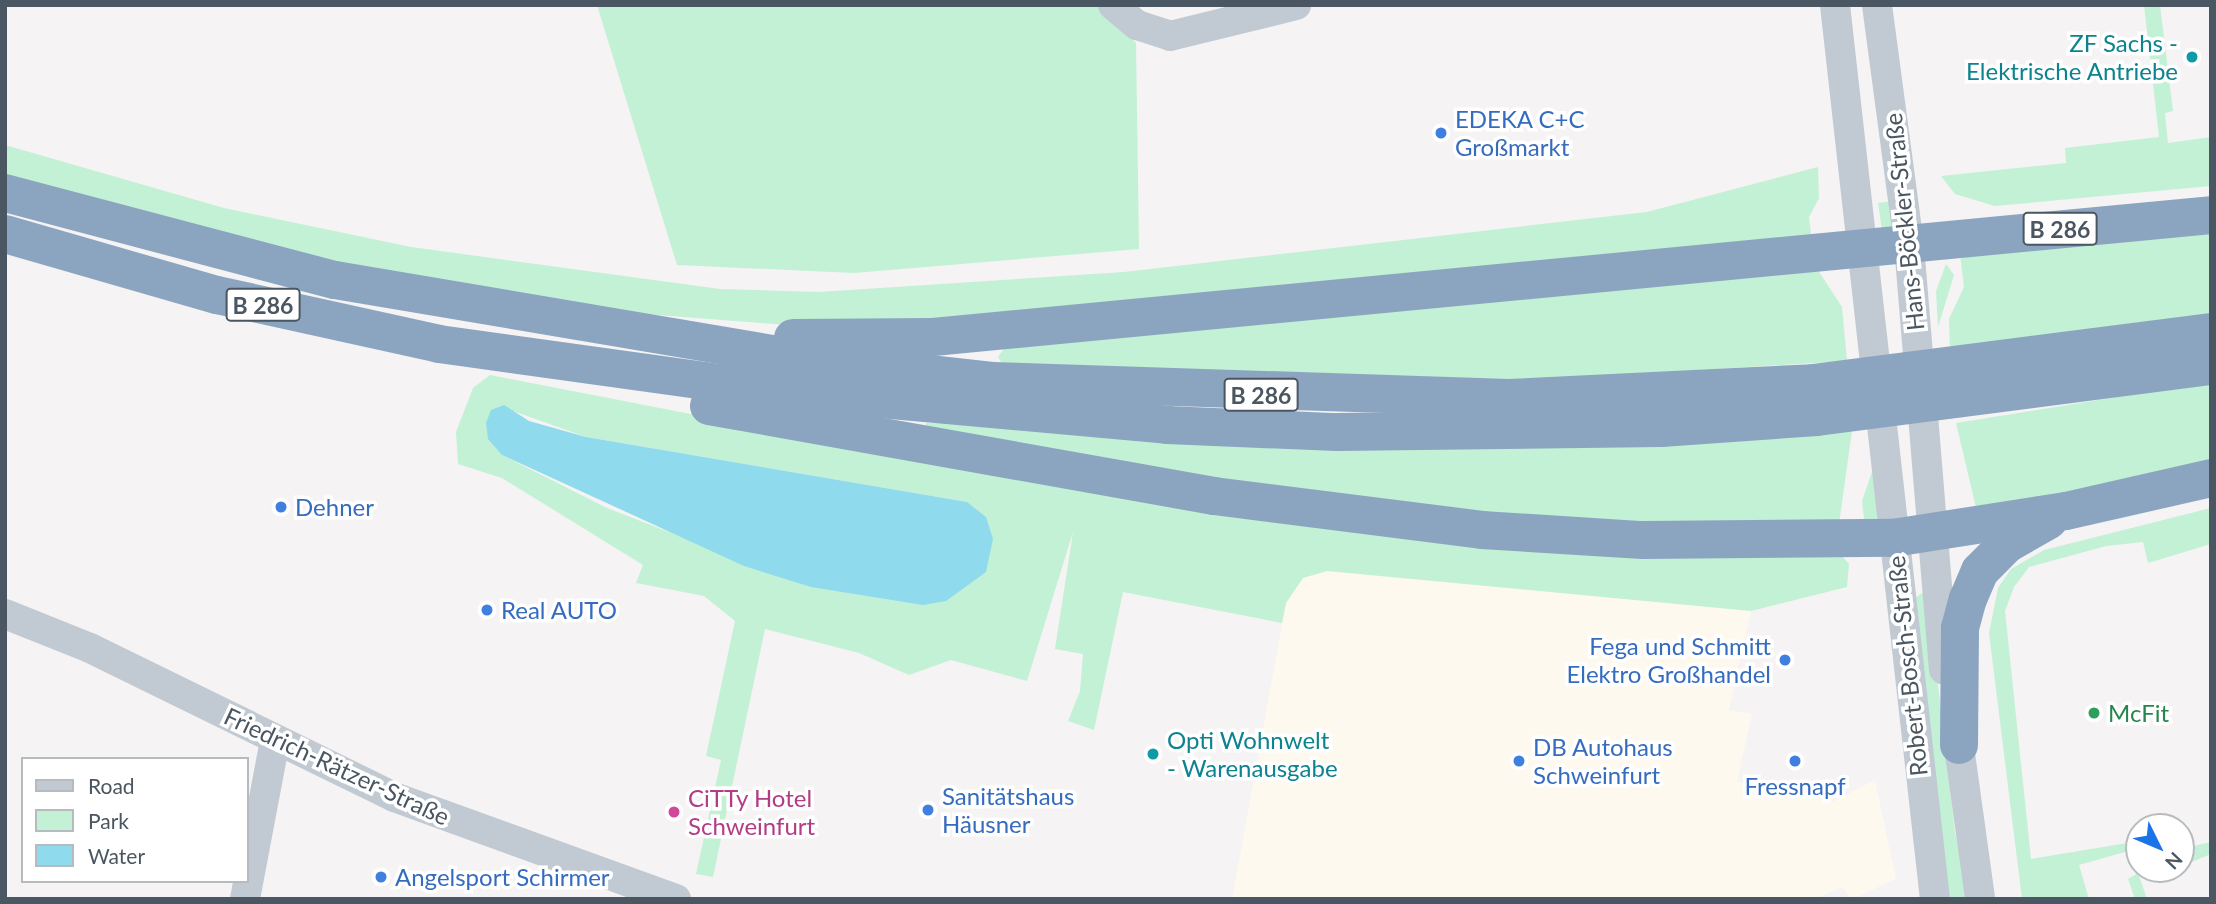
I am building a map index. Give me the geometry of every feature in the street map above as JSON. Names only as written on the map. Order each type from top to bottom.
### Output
[{"type":"highway","name":"B 286","points":[[5,194],[335,280],[711,343],[992,381],[1181,392],[1815,400]]},
{"type":"highway","name":"B 286","points":[[1864,249],[2211,215]]},
{"type":"highway","name":"B 286","points":[[5,234],[217,295],[525,358],[1000,415],[1167,425],[1523,433],[2016,377],[2211,366]]},
{"type":"highway","points":[[711,343],[933,337],[1864,249]]},
{"type":"highway","name":"B 286","points":[[2016,377],[2211,332]]},
{"type":"highway","name":"B 286","points":[[525,358],[628,392],[1214,496],[1392,520],[1643,540],[1893,538],[2066,512],[2211,478]]},
{"type":"highway","name":"B 286","points":[[1959,745],[1960,628],[1976,580],[2007,544],[2066,512]]},
{"type":"street","points":[[1113,5],[1137,25],[1170,36],[1296,5]]},
{"type":"street","name":"Hans-Böckler-Straße","points":[[1835,5],[1886,433]]},
{"type":"street","name":"Hans-Böckler-Straße","points":[[1877,5],[1909,245],[1925,440]]},
{"type":"street","name":"Robert-Bosch-Straße","points":[[1886,433],[1893,538],[1935,899]]},
{"type":"street","name":"Robert-Bosch-Straße","points":[[1925,440],[1944,668],[1959,745],[1980,899]]},
{"type":"street","name":"Friedrich-Rätzer-Straße","points":[[5,614],[90,648],[275,740],[429,812],[676,899]]},
{"type":"street","points":[[245,899],[275,740]]},
{"type":"shaded area","points":[[1327,570],[1751,611],[1729,710],[1752,714],[1737,782],[1832,802],[1875,780],[1896,879],[1852,899],[1842,887],[1815,899],[1232,899],[1286,603],[1303,578]]},
{"type":"green space","points":[[597,5],[1099,5],[1136,43],[1139,249],[854,273],[677,265]]},
{"type":"green space","points":[[2144,5],[2160,5],[2173,111],[2165,113],[2168,143],[2211,137],[2211,186],[1995,206],[1955,194],[1941,176],[2066,163],[2065,148],[2159,137]]},
{"type":"green space","points":[[5,145],[224,208],[411,247],[720,289],[819,292],[1124,272],[1647,212],[1818,167],[1819,198],[1809,217],[1812,243],[877,332],[632,313],[267,250],[5,178]]},
{"type":"green space","points":[[1893,201],[1895,227],[1882,230],[1878,203]]},
{"type":"green space","points":[[2211,228],[2211,316],[1950,350],[1949,319],[1964,287],[1960,254]]},
{"type":"green space","points":[[1946,264],[1954,275],[1938,327],[1936,291]]},
{"type":"green space","points":[[1816,267],[1842,307],[1847,361],[1537,380],[1003,365],[998,357],[1005,347]]},
{"type":"green space","points":[[490,375],[829,441],[1841,555],[1849,564],[1847,587],[1751,611],[1327,571],[1303,578],[1286,603],[1282,623],[1123,592],[1094,730],[1068,721],[1080,691],[1083,654],[1055,649],[1073,532],[1027,681],[951,660],[909,675],[859,653],[765,629],[713,877],[696,874],[721,760],[706,756],[735,621],[704,596],[636,583],[643,565],[502,478],[458,464],[456,432],[473,388]],"holes":[[[513,411],[586,437],[967,502],[811,587],[607,508],[502,455]]]},
{"type":"green space","points":[[2211,382],[2211,466],[1978,516],[1956,423]]},
{"type":"green space","points":[[926,423],[1852,431],[1838,531],[1515,523],[925,435]]},
{"type":"green space","points":[[1875,463],[1879,516],[1865,528],[1862,501]]},
{"type":"green space","points":[[2211,508],[2211,544],[2148,563],[2143,542],[2106,546],[2029,567],[2014,587],[2005,611],[2031,859],[2125,843],[2125,852],[2079,865],[2089,899],[2022,899],[1989,633],[1998,588],[2011,569],[2044,550]]},
{"type":"green space","points":[[1927,589],[1955,832],[1969,899],[1950,899],[1946,880],[1913,600]]},
{"type":"green space","points":[[2211,842],[2211,854],[2195,861],[2195,846]]},
{"type":"green space","points":[[2129,883],[2141,883],[2147,899],[2135,899]]},
{"type":"water","points":[[504,405],[529,421],[586,437],[967,502],[986,517],[993,539],[986,572],[946,601],[923,605],[811,587],[744,566],[502,455],[488,439],[486,423],[491,410]]},
{"type":"place","name":"ZF Sachs - Elektrische Antriebe","points":[[2192,57]]},
{"type":"place","name":"EDEKA C+C Großmarkt","points":[[1441,133]]},
{"type":"place","name":"Dehner","points":[[281,507]]},
{"type":"place","name":"Real AUTO","points":[[487,610]]},
{"type":"place","name":"Fega und Schmitt Elektro Großhandel","points":[[1785,660]]},
{"type":"place","name":"McFit","points":[[2094,713]]},
{"type":"place","name":"Opti Wohnwelt - Warenausgabe","points":[[1153,754]]},
{"type":"place","name":"DB Autohaus Schweinfurt","points":[[1519,761]]},
{"type":"place","name":"Fressnapf","points":[[1795,761]]},
{"type":"place","name":"Sanitätshaus Häusner","points":[[928,810]]},
{"type":"place","name":"CiTTy Hotel Schweinfurt","points":[[674,812]]},
{"type":"place","name":"Angelsport Schirmer","points":[[381,877]]}]
